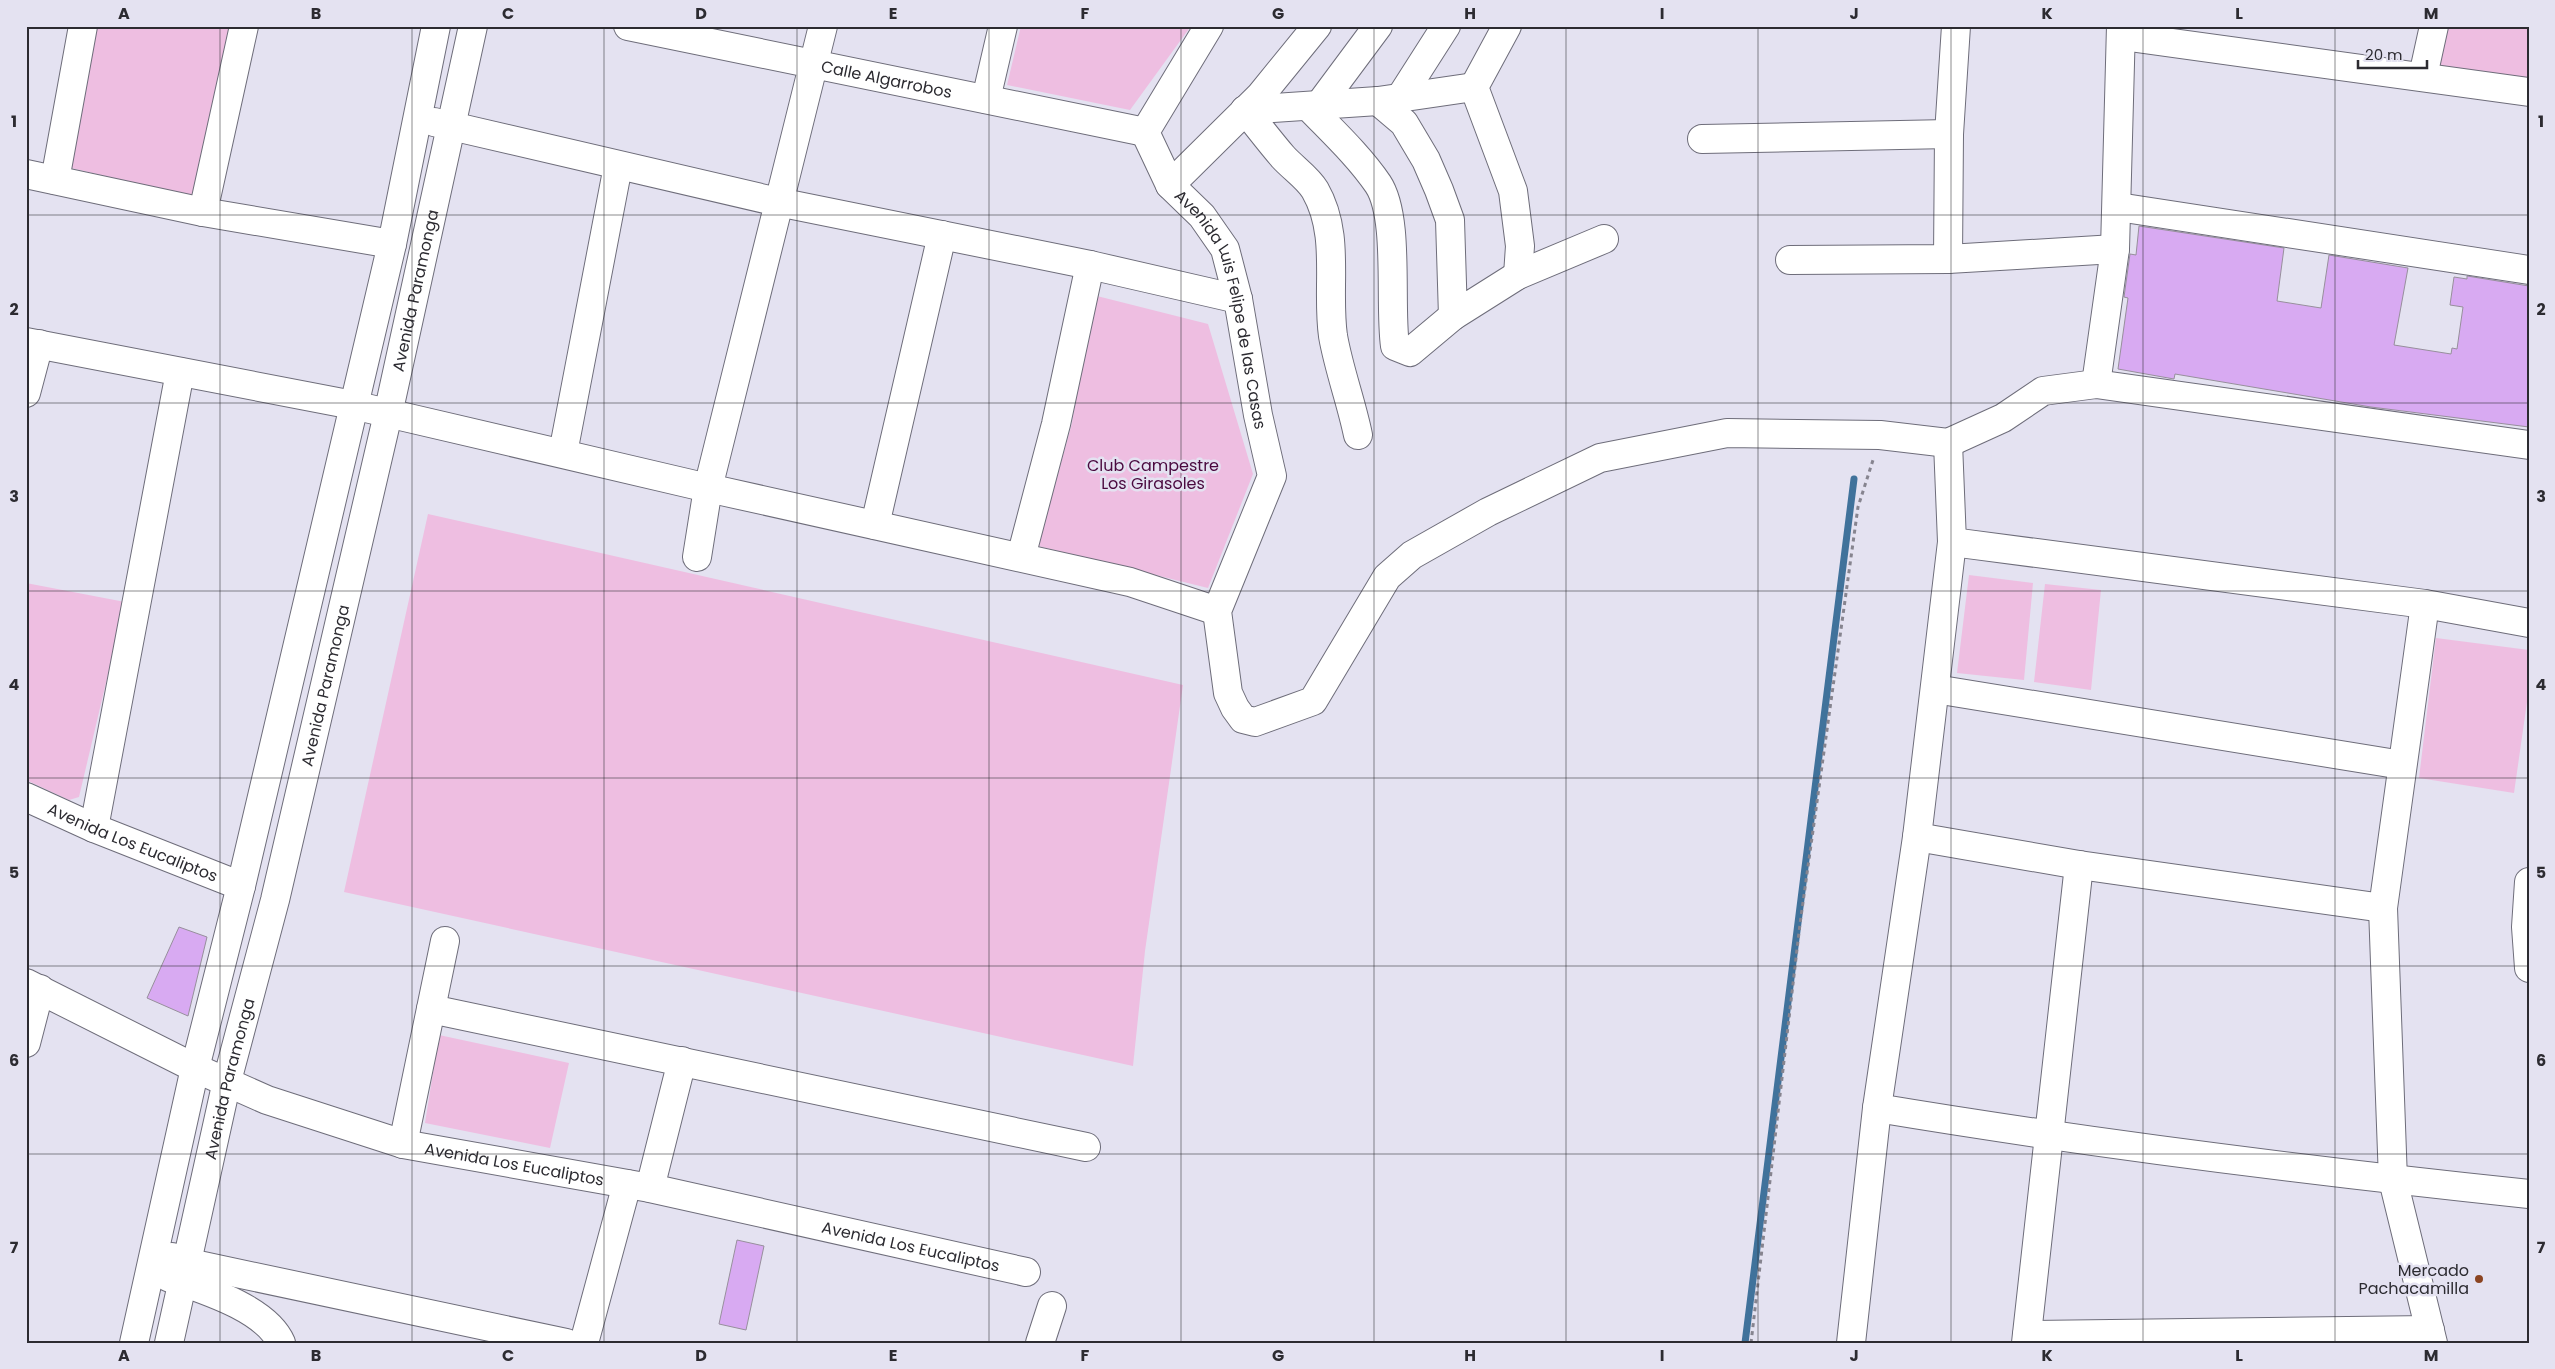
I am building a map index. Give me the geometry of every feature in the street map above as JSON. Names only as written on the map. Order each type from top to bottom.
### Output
[{"type":"street","points":[[55,180],[83,26]]},
{"type":"street","points":[[203,212],[244,26]]},
{"type":"street","name":"Avenida Paramonga","points":[[134,1343],[195,1068],[241,886],[352,405],[392,244],[436,26]]},
{"type":"street","name":"Avenida Paramonga","points":[[169,1343],[227,1081],[275,900],[388,414],[472,26]]},
{"type":"street","points":[[697,556],[708,488],[823,26]]},
{"type":"street","points":[[986,99],[1003,26]]},
{"type":"street","points":[[1145,132],[1209,26]]},
{"type":"street","points":[[1170,186],[1286,67],[1317,26]]},
{"type":"street","points":[[1314,105],[1378,26]]},
{"type":"street","points":[[1389,100],[1446,26]]},
{"type":"street","points":[[1507,26],[1474,87],[1513,191],[1520,246],[1518,275]]},
{"type":"street","points":[[1948,258],[1949,134],[1956,26]]},
{"type":"street","points":[[2423,76],[2434,26]]},
{"type":"street","name":"Calle Algarrobos","points":[[639,27],[1145,132]]},
{"type":"street","points":[[2096,384],[2115,249],[2118,207],[2121,31],[2529,92]]},
{"type":"street","points":[[1245,110],[1389,100],[1474,87]]},
{"type":"street","points":[[1389,100],[1426,160],[1440,190],[1450,220],[1453,316]]},
{"type":"street","points":[[1314,105],[1375,180],[1386,202],[1393,254],[1392,321],[1395,346],[1410,352],[1453,316],[1518,275],[1604,239]]},
{"type":"street","points":[[1245,110],[1283,157],[1314,189],[1327,218],[1332,244],[1330,309],[1333,336],[1342,379],[1352,407],[1358,435]]},
{"type":"street","points":[[416,118],[778,202],[1090,265],[1238,298]]},
{"type":"street","name":"Avenida Luis Felipe de las Casas","points":[[1145,132],[1170,186],[1202,216],[1226,249],[1238,298],[1258,415],[1272,476],[1217,612]]},
{"type":"street","points":[[1702,139],[1949,134]]},
{"type":"street","points":[[563,453],[618,166]]},
{"type":"street","points":[[26,174],[203,212],[392,244]]},
{"type":"street","points":[[2118,207],[2529,270]]},
{"type":"street","points":[[876,525],[942,235]]},
{"type":"street","points":[[1790,260],[1948,258],[2115,249]]},
{"type":"street","points":[[1021,557],[1056,424],[1090,265]]},
{"type":"street","points":[[26,393],[33,343],[352,405],[708,488],[1130,582],[1217,612],[1228,693],[1243,719],[1255,722],[1313,701],[1386,576],[1412,555],[1488,512],[1600,458],[1727,433],[1880,435],[1948,443],[2003,418],[2043,391],[2096,384],[2529,445]]},
{"type":"street","points":[[94,828],[180,372]]},
{"type":"street","points":[[1851,1343],[1877,1108],[1917,837],[1952,542],[1948,443]]},
{"type":"street","points":[[1952,542],[2425,604],[2529,623]]},
{"type":"street","points":[[2079,865],[2027,1339],[2432,1336],[2393,1180],[2383,908],[2425,604]]},
{"type":"street","points":[[1935,690],[2402,765]]},
{"type":"street","name":"Avenida Los Eucaliptos","points":[[26,797],[94,828],[241,886]]},
{"type":"street","points":[[1917,837],[2079,865],[2383,908]]},
{"type":"street","points":[[2529,882],[2526,927],[2529,968]]},
{"type":"street","points":[[403,1144],[445,941]]},
{"type":"street","points":[[26,1044],[33,986]]},
{"type":"street","name":"Avenida Los Eucaliptos","points":[[33,986],[195,1068],[267,1100],[403,1144],[639,1186],[1026,1272]]},
{"type":"street","points":[[430,1009],[1086,1147]]},
{"type":"street","points":[[584,1343],[682,1061]]},
{"type":"street","points":[[1877,1108],[2049,1136],[2393,1180],[2529,1194]]},
{"type":"street","points":[[152,1261],[186,1273],[566,1343]]},
{"type":"street","points":[[186,1273],[254,1312],[277,1335],[281,1343]]},
{"type":"street","points":[[1040,1343],[1052,1306]]},
{"type":"path","points":[[1751,1343],[1800,924],[1858,507],[1880,435]]},
{"type":"green space","points":[[92,26],[234,26],[199,198],[67,167]]},
{"type":"green space","points":[[1021,26],[1191,26],[1130,110],[1007,85]]},
{"type":"green space","points":[[2437,26],[2529,26],[2529,84],[2427,70]]},
{"type":"green space","name":"Club Campestre Los Girasoles","points":[[1093,295],[1208,324],[1253,474],[1208,588],[1038,546],[1072,423]]},
{"type":"green space","points":[[428,514],[1183,685],[1145,951],[1133,1066],[344,892]]},
{"type":"green space","points":[[1969,575],[2033,583],[2024,680],[1957,673]]},
{"type":"green space","points":[[26,583],[125,602],[79,797],[69,800],[26,780]]},
{"type":"green space","points":[[2045,584],[2101,590],[2091,690],[2034,682]]},
{"type":"green space","points":[[2436,638],[2529,650],[2529,688],[2514,793],[2419,778]]},
{"type":"green space","points":[[439,1035],[569,1063],[550,1148],[425,1123]]},
{"type":"building","points":[[2139,226],[2284,248],[2277,301],[2321,308],[2329,255],[2408,268],[2394,345],[2451,354],[2452,348],[2457,349],[2463,307],[2450,305],[2454,277],[2467,279],[2467,276],[2529,286],[2529,427],[2371,407],[2175,374],[2174,379],[2118,369],[2128,298],[2124,297],[2130,254],[2136,255]]},
{"type":"building","points":[[179,927],[207,937],[188,1016],[147,998]]},
{"type":"building","points":[[737,1240],[764,1246],[746,1330],[719,1324]]},
{"type":"waterway","points":[[1745,1343],[1854,479]]},
{"type":"place","name":"Mercado Pachacamilla","points":[[2479,1279]]}]
